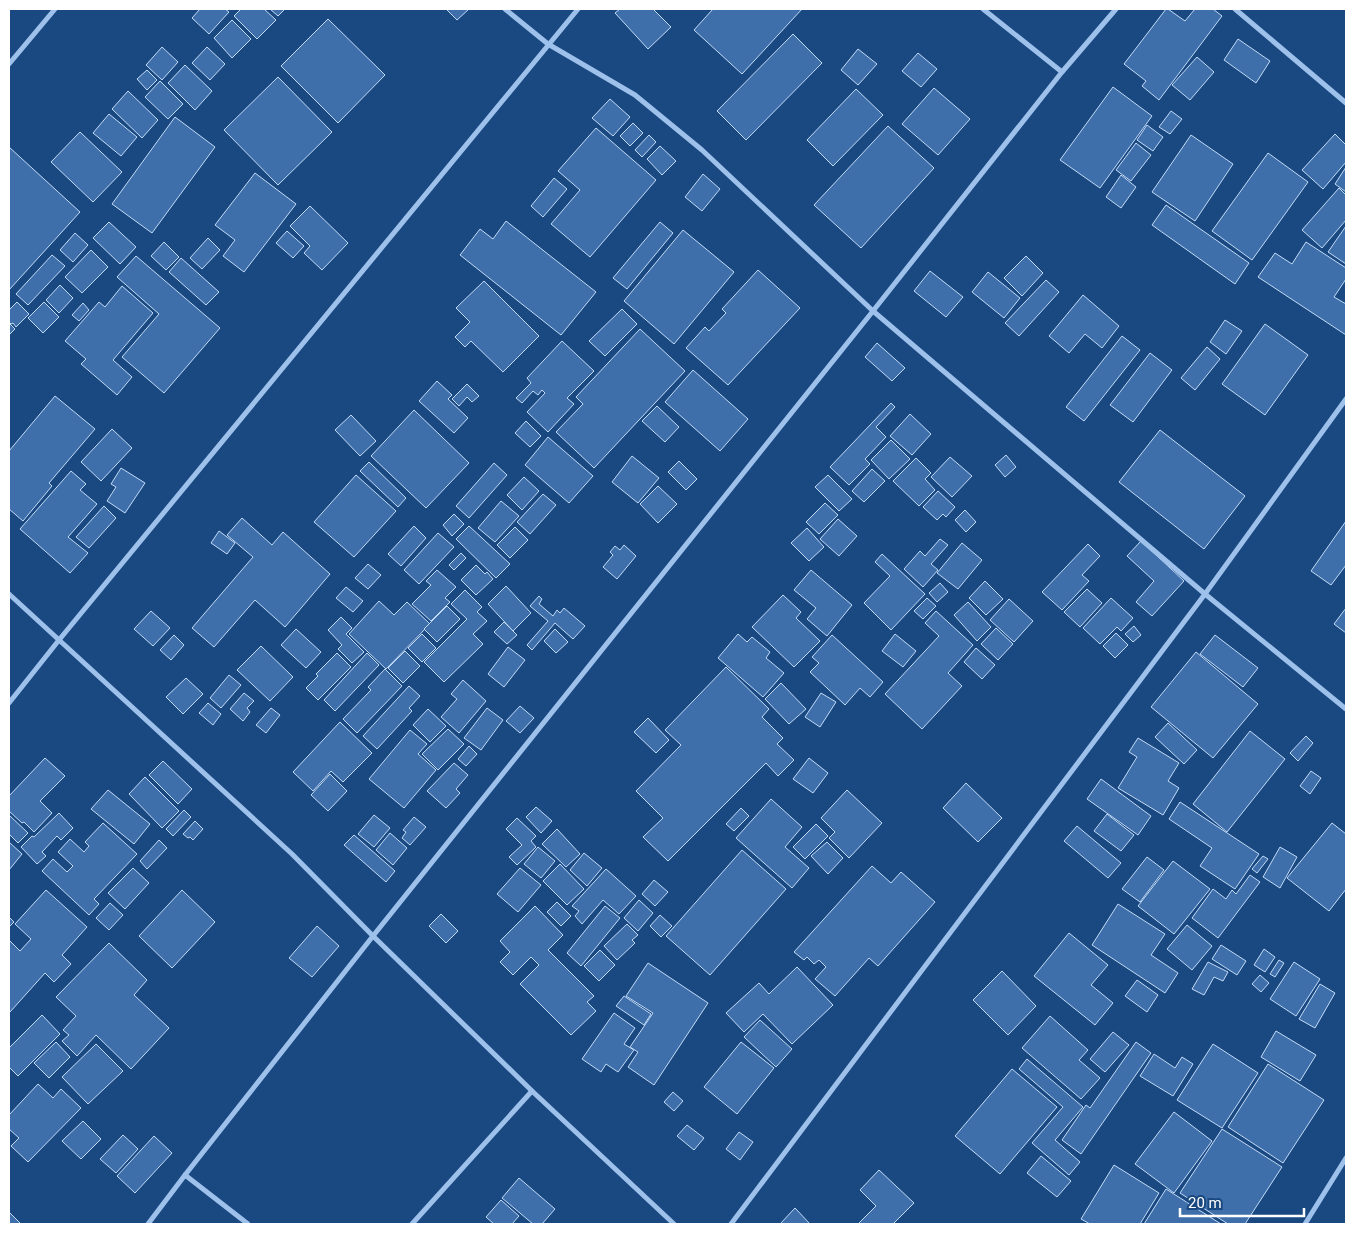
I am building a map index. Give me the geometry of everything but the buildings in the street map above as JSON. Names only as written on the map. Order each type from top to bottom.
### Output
[{"type":"street","points":[[9,64],[55,9]]},
{"type":"street","points":[[505,9],[548,44],[635,95],[702,150],[873,311],[1205,594],[1346,709]]},
{"type":"street","points":[[9,703],[578,9]]},
{"type":"street","points":[[983,9],[1062,72]]},
{"type":"street","points":[[148,1224],[185,1174],[373,936],[1062,72],[1116,9]]},
{"type":"street","points":[[1235,9],[1346,103]]},
{"type":"street","points":[[731,1224],[1205,594],[1346,399]]},
{"type":"street","points":[[9,594],[292,854],[532,1091],[674,1224]]},
{"type":"street","points":[[412,1224],[532,1091]]},
{"type":"street","points":[[1306,1224],[1346,1158]]},
{"type":"street","points":[[185,1174],[248,1224]]}]
